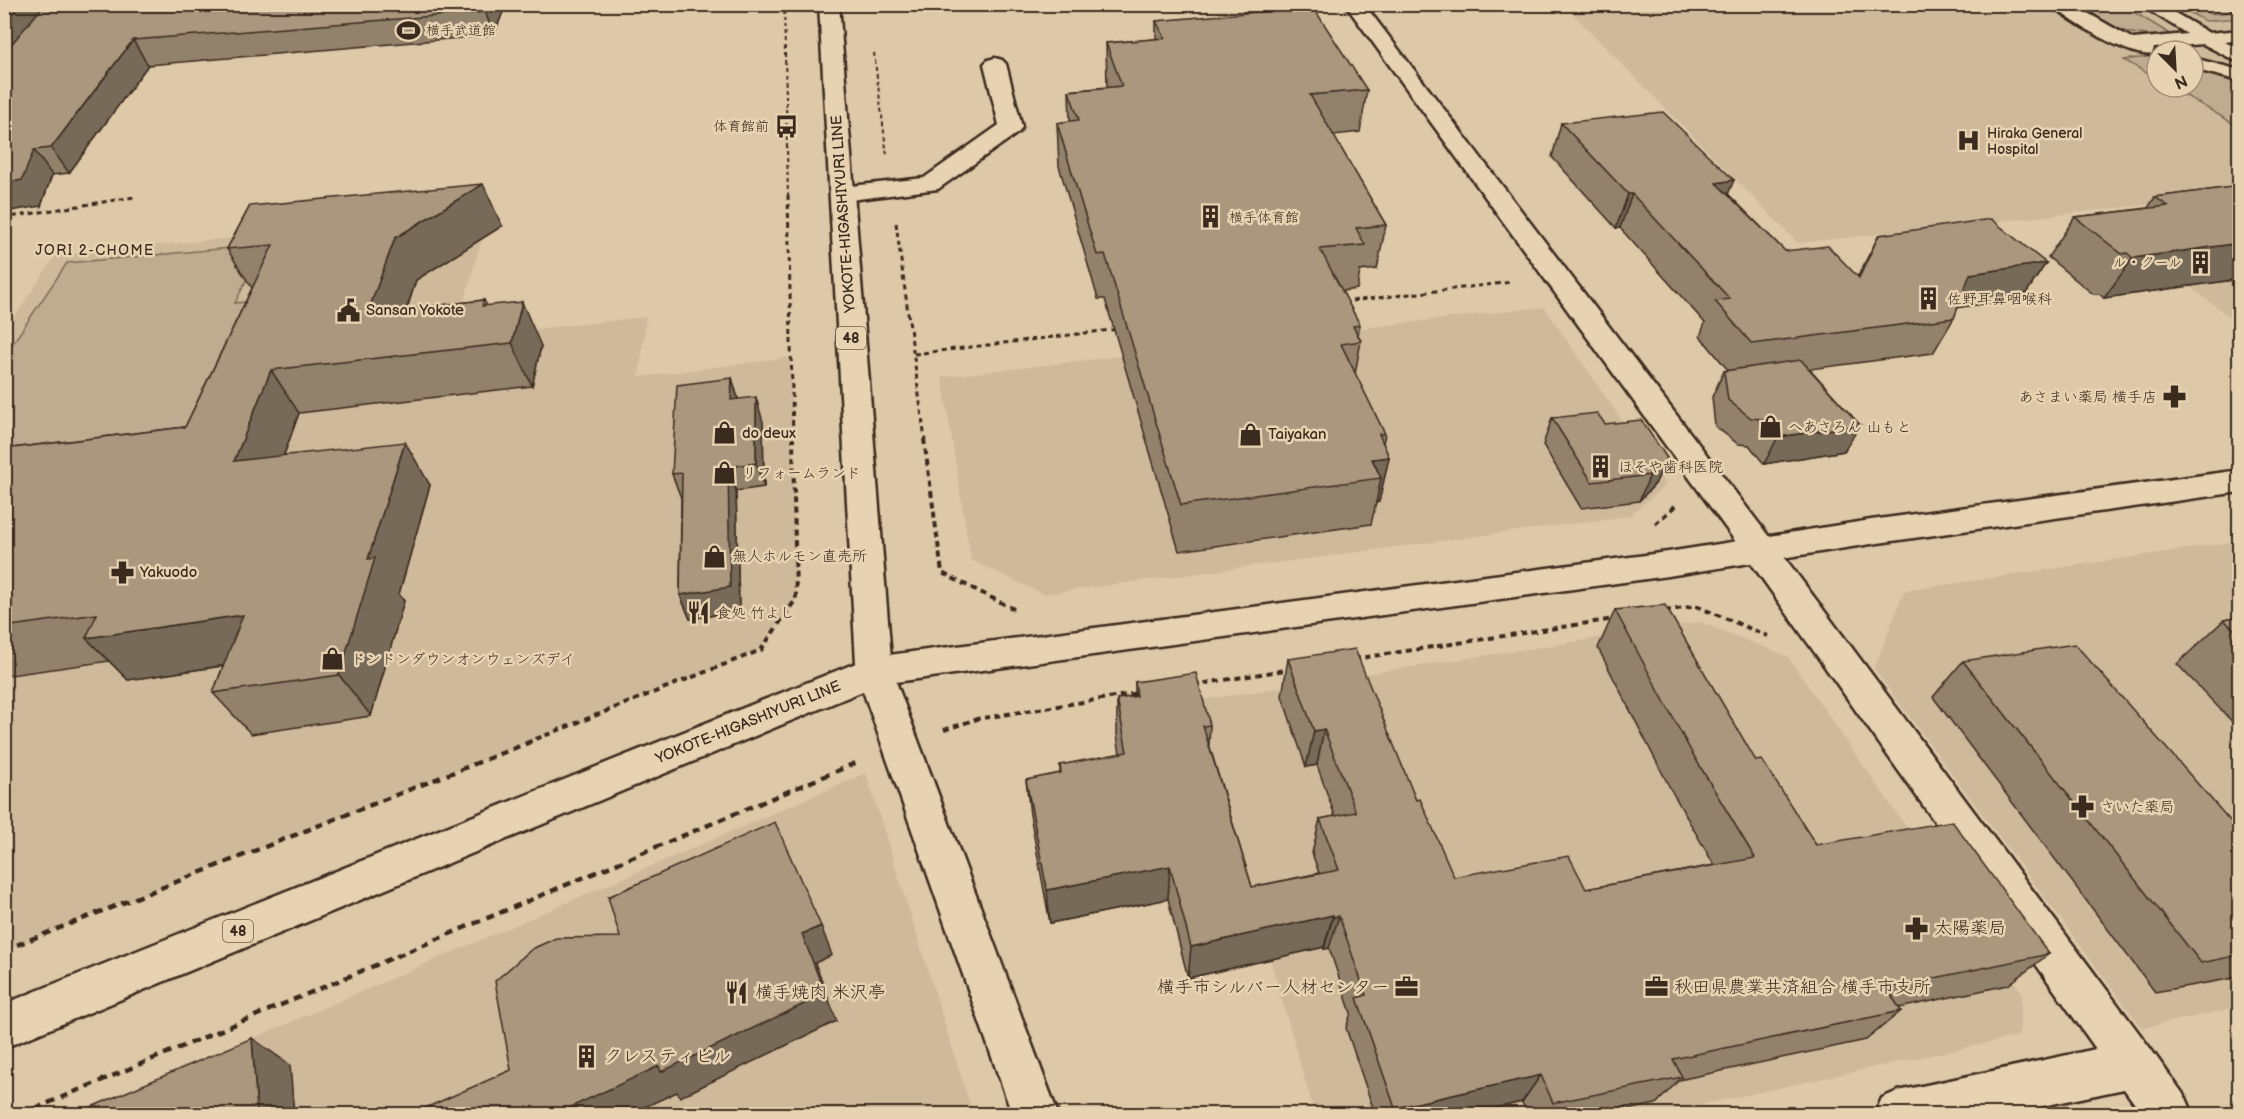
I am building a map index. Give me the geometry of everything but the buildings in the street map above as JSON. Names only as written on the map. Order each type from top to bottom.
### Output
[{"type":"street","name":"YOKOTE-HIGASHIYURI LINE","points":[[4,1026],[874,671],[829,4]]},
{"type":"street","points":[[1354,4],[1761,551],[2170,1114]]},
{"type":"street","points":[[842,195],[930,184],[1011,127],[995,64]]},
{"type":"street","points":[[1035,1114],[874,671],[1761,551],[1870,532],[2240,481]]},
{"type":"street","points":[[1898,1114],[2134,1064]]},
{"type":"lane","points":[[2060,4],[2129,45],[2145,50]]},
{"type":"lane","points":[[2147,4],[2240,58]]},
{"type":"lane","points":[[2233,4],[2240,8]]},
{"type":"lane","points":[[2206,39],[2240,35]]},
{"type":"lane","points":[[2129,45],[2145,45]]},
{"type":"lane","points":[[2205,66],[2240,76]]},
{"type":"path","points":[[4,950],[761,650],[796,599],[784,4]]},
{"type":"path","points":[[873,44],[942,573],[1018,611]]},
{"type":"path","points":[[4,218],[134,197]]},
{"type":"path","points":[[1341,302],[1555,277]]},
{"type":"path","points":[[914,354],[1128,328]]},
{"type":"path","points":[[1650,525],[1656,524],[1678,502]]},
{"type":"path","points":[[1661,611],[1696,606],[1776,639]]},
{"type":"path","points":[[1342,661],[1626,617]]},
{"type":"path","points":[[1189,685],[1295,669]]},
{"type":"path","points":[[22,1114],[900,745],[977,719],[1141,693]]},
{"type":"shaded area","name":"Hiraka General Hospital","points":[[1564,5],[2239,5],[2239,195],[1798,243]]},
{"type":"shaded area","points":[[2075,5],[2122,5],[2172,35],[2143,35],[2121,30]]},
{"type":"shaded area","points":[[2176,5],[2193,5],[2210,14],[2232,12],[2239,18],[2205,21]]},
{"type":"shaded area","points":[[2145,57],[2145,72],[2124,60]]},
{"type":"shaded area","points":[[2205,73],[2239,84],[2239,127],[2191,99],[2205,99]]},
{"type":"shaded area","points":[[489,213],[454,338],[646,317],[639,377],[791,357],[796,599],[761,650],[5,950],[5,331],[56,255]]},
{"type":"shaded area","name":"ル・クール","points":[[2239,219],[2239,324],[2121,234]]},
{"type":"shaded area","points":[[264,245],[235,303],[282,298],[215,439],[5,462],[5,355],[67,263]]},
{"type":"shaded area","points":[[1544,307],[1666,485],[1629,516],[1043,594],[971,560],[942,377]]},
{"type":"shaded area","points":[[2239,541],[2239,1007],[2142,1028],[1874,669],[1904,591]]},
{"type":"shaded area","points":[[1700,622],[1787,656],[2022,993],[2019,1036],[1658,1114],[1315,1114],[1195,701]]},
{"type":"shaded area","points":[[866,773],[973,1114],[79,1114]]},
{"type":"place","name":"横手武道館","points":[[408,30]]},
{"type":"place","name":"体育館前","points":[[787,126]]},
{"type":"place","name":"Hiraka General Hospital","points":[[1969,141]]},
{"type":"place","name":"横手体育館","points":[[1211,217]]},
{"type":"place","name":"ル・クール","points":[[2200,262]]},
{"type":"place","name":"佐野耳鼻咽喉科","points":[[1929,299]]},
{"type":"place","name":"Sansan Yokote","points":[[348,310]]},
{"type":"place","name":"あさまい薬局 横手店","points":[[2175,397]]},
{"type":"place","name":"へあさろん 山もと","points":[[1770,427]]},
{"type":"place","name":"do deux","points":[[724,433]]},
{"type":"place","name":"Taiyakan","points":[[1250,434]]},
{"type":"place","name":"ほそや歯科医院","points":[[1600,467]]},
{"type":"place","name":"リフォームランド","points":[[724,473]]},
{"type":"place","name":"無人ホルモン直売所","points":[[714,556]]},
{"type":"place","name":"Yakuodo","points":[[122,572]]},
{"type":"place","name":"食処 竹よし","points":[[698,613]]},
{"type":"place","name":"ドンドンダウンオンウェンズデイ","points":[[333,659]]},
{"type":"place","name":"さいた薬局","points":[[2082,807]]},
{"type":"place","name":"太陽薬局","points":[[1916,928]]},
{"type":"place","name":"横手市シルバー人材センター","points":[[1407,987]]},
{"type":"place","name":"秋田県農業共済組合 横手市支所","points":[[1656,987]]},
{"type":"place","name":"横手焼肉 米沢亭","points":[[737,992]]},
{"type":"place","name":"クレスティビル","points":[[586,1056]]},
{"type":"district","name":"JORI 2-CHOME","points":[[95,250]]}]
